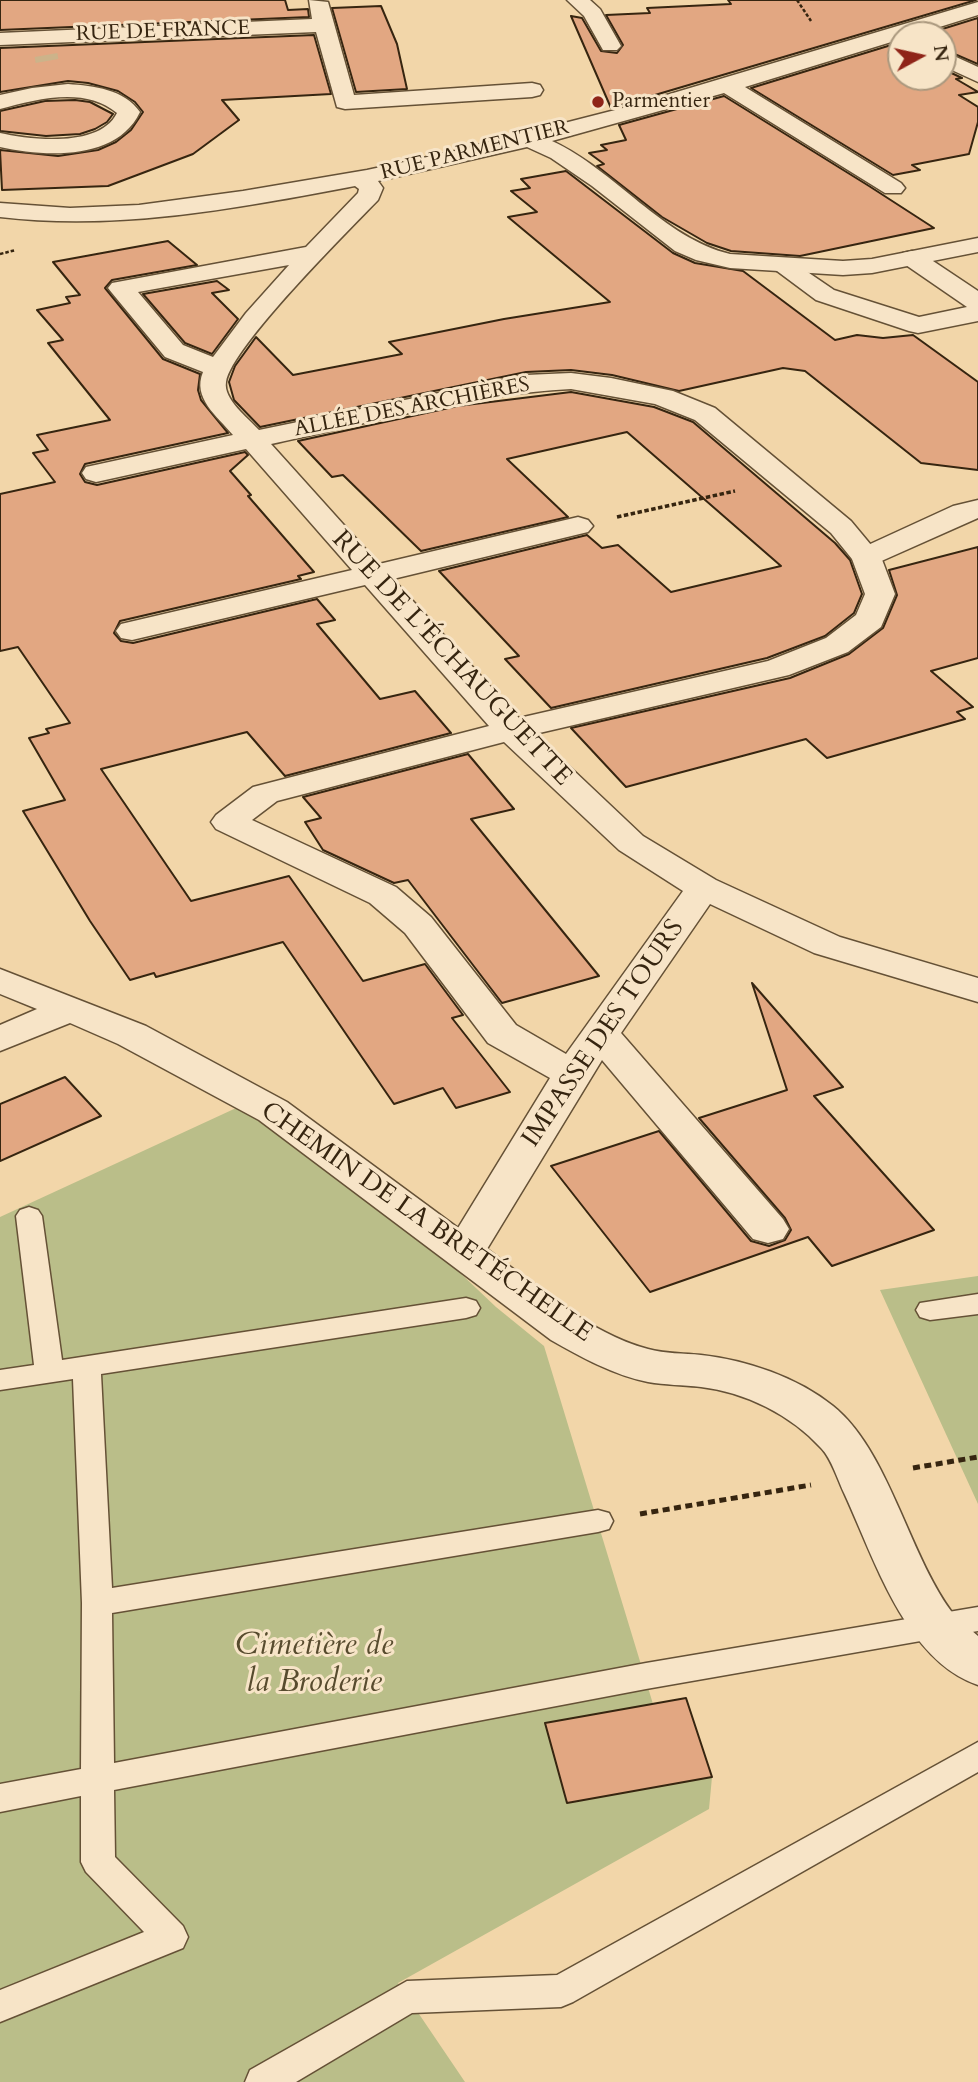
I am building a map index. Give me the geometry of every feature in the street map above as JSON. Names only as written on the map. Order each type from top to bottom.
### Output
[{"type":"street","points":[[317,0],[345,102],[532,90]]},
{"type":"street","points":[[577,0],[593,13],[610,46]]},
{"type":"street","name":"RUE PARMENTIER","points":[[940,21],[978,8]]},
{"type":"street","name":"RUE DE FRANCE","points":[[0,39],[47,63],[325,25]]},
{"type":"street","name":"RUE PARMENTIER","points":[[0,210],[64,216],[110,215],[210,204],[361,178],[531,140],[887,38]]},
{"type":"street","points":[[0,102],[47,63],[90,93],[122,103],[130,112],[128,122],[120,129],[80,143],[34,146],[0,139]]},
{"type":"street","points":[[957,65],[978,76]]},
{"type":"street","points":[[724,85],[750,98],[893,188]]},
{"type":"street","points":[[531,140],[559,153],[600,181],[684,246],[730,261],[843,268],[872,266],[978,245]]},
{"type":"street","points":[[314,253],[121,288],[174,351],[218,368],[314,253],[370,195],[371,188],[361,178]]},
{"type":"street","points":[[912,258],[973,315]]},
{"type":"street","points":[[781,265],[825,295],[918,325],[973,315]]},
{"type":"street","name":"RUE DE L'ÉCHAUGUETTE","points":[[218,368],[212,382],[215,399],[251,441],[511,730],[631,843],[703,888],[827,945],[978,990]]},
{"type":"street","name":"ALLÉE DES ARCHIÈRES","points":[[96,472],[251,441],[488,388],[571,381],[663,397],[705,414],[841,527],[866,557],[880,594],[870,620],[837,645],[778,667],[511,730],[265,794],[228,822],[383,895],[418,926],[502,1034],[572,1074]]},
{"type":"street","points":[[866,557],[963,512],[978,509]]},
{"type":"street","points":[[132,631],[578,526]]},
{"type":"street","name":"IMPASSE DES TOURS","points":[[464,1253],[572,1074],[703,888]]},
{"type":"street","name":"CHEMIN DE LA BRETÉCHELLE","points":[[0,980],[132,1035],[273,1111],[566,1329],[611,1353],[648,1366],[703,1371],[743,1379],[783,1396],[816,1416],[842,1440],[914,1593],[935,1626],[978,1665]]},
{"type":"street","points":[[0,1039],[68,1010]]},
{"type":"street","points":[[600,1033],[768,1229]]},
{"type":"lane","points":[[29,1216],[49,1372]]},
{"type":"lane","points":[[930,1310],[978,1304]]},
{"type":"lane","points":[[0,1380],[466,1308]]},
{"type":"lane","points":[[0,2006],[171,1937],[99,1862],[97,1603],[87,1367]]},
{"type":"lane","points":[[97,1603],[598,1521]]},
{"type":"lane","points":[[0,1798],[646,1676],[978,1619]]},
{"type":"lane","points":[[263,2082],[407,1997],[561,1991],[978,1756]]},
{"type":"path","points":[[578,526],[784,480]]},
{"type":"path","points":[[598,1521],[978,1457]]},
{"type":"green space","name":"Cimetière de la Broderie","points":[[247,1103],[360,1178],[496,1307],[544,1346],[653,1704],[686,1698],[712,1777],[709,1809],[398,1983],[465,2082],[0,2082],[0,1217]]},
{"type":"green space","points":[[978,1276],[978,1504],[880,1290]]},
{"type":"building","points":[[0,0],[285,0],[288,10],[308,9],[309,17],[0,30]]},
{"type":"building","points":[[728,0],[976,0],[905,21],[887,21],[887,26],[611,108],[571,16],[582,18],[601,51],[617,53],[623,45],[606,15],[650,13],[647,8],[731,4]]},
{"type":"building","points":[[381,6],[397,44],[407,89],[356,92],[332,8]]},
{"type":"building","points":[[978,18],[978,64],[957,55],[957,24]]},
{"type":"building","points":[[314,35],[331,94],[222,100],[239,120],[193,154],[108,186],[2,190],[0,150],[58,156],[98,150],[116,142],[131,130],[143,112],[135,102],[118,91],[88,83],[68,81],[0,92],[0,48]]},
{"type":"building","points":[[887,46],[887,91],[957,91],[957,80],[978,92],[959,95],[978,107],[978,122],[969,154],[912,165],[920,170],[893,175],[751,88]]},
{"type":"building","points":[[724,96],[934,228],[800,256],[731,251],[707,243],[662,217],[597,166],[604,164],[589,153],[607,150],[601,145],[626,140],[619,125]]},
{"type":"building","points":[[45,101],[90,102],[113,114],[107,122],[80,134],[46,136],[0,131],[0,111]]},
{"type":"building","points":[[566,171],[673,253],[695,263],[743,271],[835,340],[857,335],[883,338],[913,335],[978,382],[978,470],[921,463],[805,371],[783,368],[679,391],[612,375],[571,370],[526,372],[260,427],[234,400],[229,382],[235,366],[256,337],[293,375],[402,354],[389,342],[504,319],[610,302],[508,217],[537,212],[511,191],[530,188],[521,179]]},
{"type":"building","points":[[168,241],[197,265],[112,280],[105,288],[163,359],[200,374],[198,390],[201,400],[228,433],[85,464],[80,474],[85,482],[97,485],[245,452],[248,455],[230,471],[251,495],[248,496],[314,572],[298,576],[301,579],[120,621],[114,633],[121,641],[133,643],[317,599],[335,620],[317,624],[380,699],[415,691],[451,733],[285,776],[247,732],[101,769],[191,901],[289,876],[363,981],[425,964],[463,1015],[452,1018],[510,1092],[456,1108],[443,1088],[394,1104],[283,942],[156,977],[154,973],[130,980],[90,921],[23,811],[65,800],[29,738],[49,733],[46,729],[70,723],[18,647],[0,651],[0,494],[55,482],[33,453],[48,450],[37,435],[110,420],[48,343],[63,340],[37,310],[70,303],[66,297],[80,295],[53,262]]},
{"type":"building","points":[[217,281],[229,290],[212,293],[238,319],[212,354],[185,343],[143,294]]},
{"type":"building","points":[[571,392],[654,407],[693,422],[835,543],[850,560],[862,594],[854,613],[825,636],[767,658],[551,708],[505,659],[519,656],[439,571],[587,535],[602,548],[618,545],[671,592],[781,566],[627,432],[507,459],[568,517],[421,551],[343,475],[332,477],[298,441],[458,406]]},
{"type":"building","points":[[978,547],[978,658],[931,671],[973,707],[957,712],[965,719],[827,758],[806,739],[626,787],[571,728],[790,678],[849,654],[883,628],[897,595],[889,570]]},
{"type":"building","points":[[468,754],[514,809],[471,819],[599,976],[502,1003],[408,880],[394,883],[323,850],[305,822],[321,818],[303,797]]},
{"type":"building","points":[[752,983],[843,1087],[814,1096],[934,1230],[832,1266],[808,1237],[650,1292],[551,1166],[659,1131],[751,1241],[769,1246],[785,1240],[791,1230],[785,1218],[699,1118],[787,1090]]},
{"type":"building","points":[[65,1077],[101,1116],[0,1161],[0,1104]]},
{"type":"building","points":[[686,1698],[712,1777],[567,1803],[545,1723]]},
{"type":"tunnel","points":[[46,55],[47,61]]},
{"type":"place","name":"Parmentier","points":[[598,102]]}]
